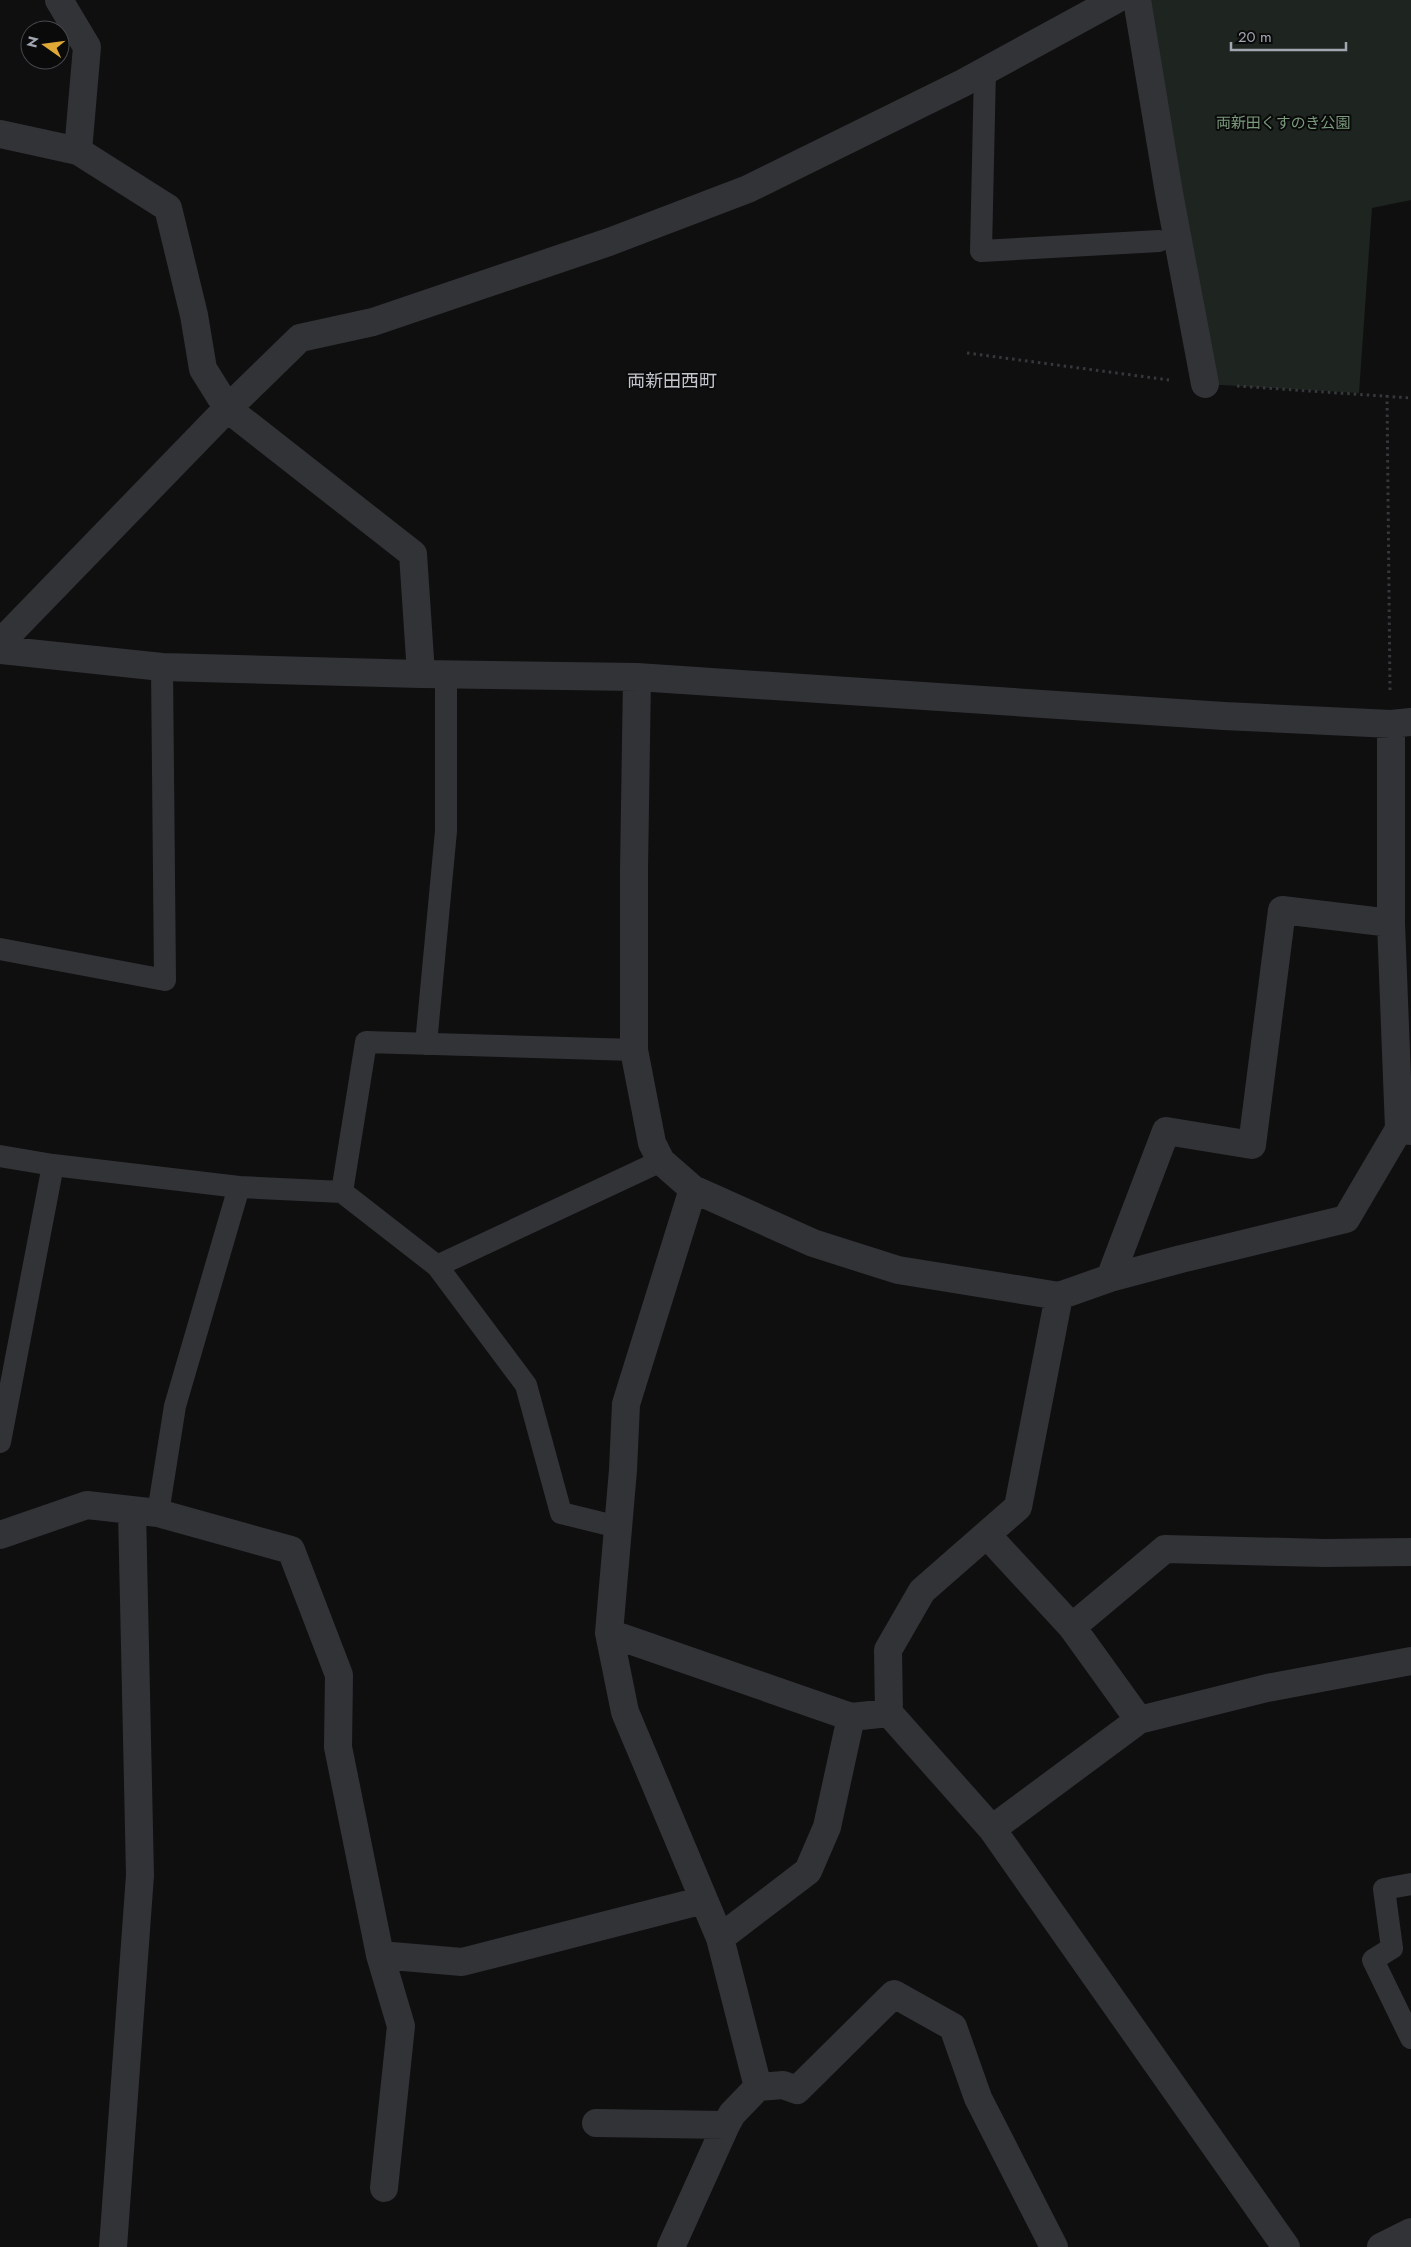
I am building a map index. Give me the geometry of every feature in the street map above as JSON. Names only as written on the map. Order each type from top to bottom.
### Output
[{"type":"street","points":[[59,0],[87,46],[78,151]]},
{"type":"street","points":[[0,644],[228,409],[300,338],[373,322],[609,242],[748,189],[985,70],[1115,0]]},
{"type":"street","points":[[1137,0],[1205,384]]},
{"type":"street","points":[[0,134],[78,151],[168,208],[194,315],[203,369],[228,409],[414,554],[433,674]]},
{"type":"street","points":[[0,650],[162,667],[637,677],[1224,716],[1401,723],[1391,923],[1405,1130],[1346,1219],[1276,1234],[1110,1278],[1059,1296],[898,1270],[813,1243],[693,1189],[661,1161],[652,1143],[634,1050],[637,677]]},
{"type":"street","points":[[1110,1278],[1166,1131],[1252,1145],[1282,910],[1391,923]]},
{"type":"street","points":[[693,1189],[626,1404],[609,1633],[625,1712],[720,1938],[758,2087]]},
{"type":"street","points":[[1059,1296],[1018,1507],[922,1591],[888,1650],[889,1712],[992,1829],[1286,2247]]},
{"type":"street","points":[[0,1535],[88,1504],[145,1512],[291,1550],[339,1675],[338,1747],[380,1956],[401,2026],[384,2188]]},
{"type":"street","points":[[113,2247],[140,1875],[145,1512]]},
{"type":"street","points":[[987,1535],[1072,1627],[1139,1720]]},
{"type":"street","points":[[1072,1627],[1165,1550],[1325,1553],[1411,1552]]},
{"type":"street","points":[[609,1633],[851,1716],[889,1712]]},
{"type":"street","points":[[992,1829],[1139,1720],[1267,1688],[1411,1661]]},
{"type":"street","points":[[720,1938],[808,1871],[827,1827],[851,1716]]},
{"type":"street","points":[[380,1956],[462,1962],[704,1900]]},
{"type":"street","points":[[671,2247],[732,2114],[758,2087],[783,2085],[797,2090],[894,1994],[953,2027],[978,2098],[1054,2247]]},
{"type":"street","points":[[596,2123],[726,2125]]},
{"type":"street","points":[[1382,2247],[1411,2232]]},
{"type":"lane","points":[[985,70],[981,251],[1159,241]]},
{"type":"lane","points":[[0,949],[166,980],[162,667]]},
{"type":"lane","points":[[426,1044],[446,831],[433,674]]},
{"type":"lane","points":[[342,1192],[366,1042],[634,1050]]},
{"type":"lane","points":[[0,1156],[53,1165],[239,1187],[342,1192],[437,1266],[526,1385],[561,1513],[618,1527]]},
{"type":"lane","points":[[437,1266],[661,1161]]},
{"type":"lane","points":[[0,1442],[53,1165]]},
{"type":"lane","points":[[145,1512],[239,1187]]},
{"type":"lane","points":[[1411,1884],[1384,1889],[1392,1948],[1373,1960],[1411,2038]]},
{"type":"path","points":[[1387,395],[1401,723]]},
{"type":"green space","name":"両新田くすのき公園","points":[[1137,0],[1411,0],[1411,200],[1372,208],[1359,393],[1205,384]]},
{"type":"district","name":"両新田西町","points":[[672,381]]}]
